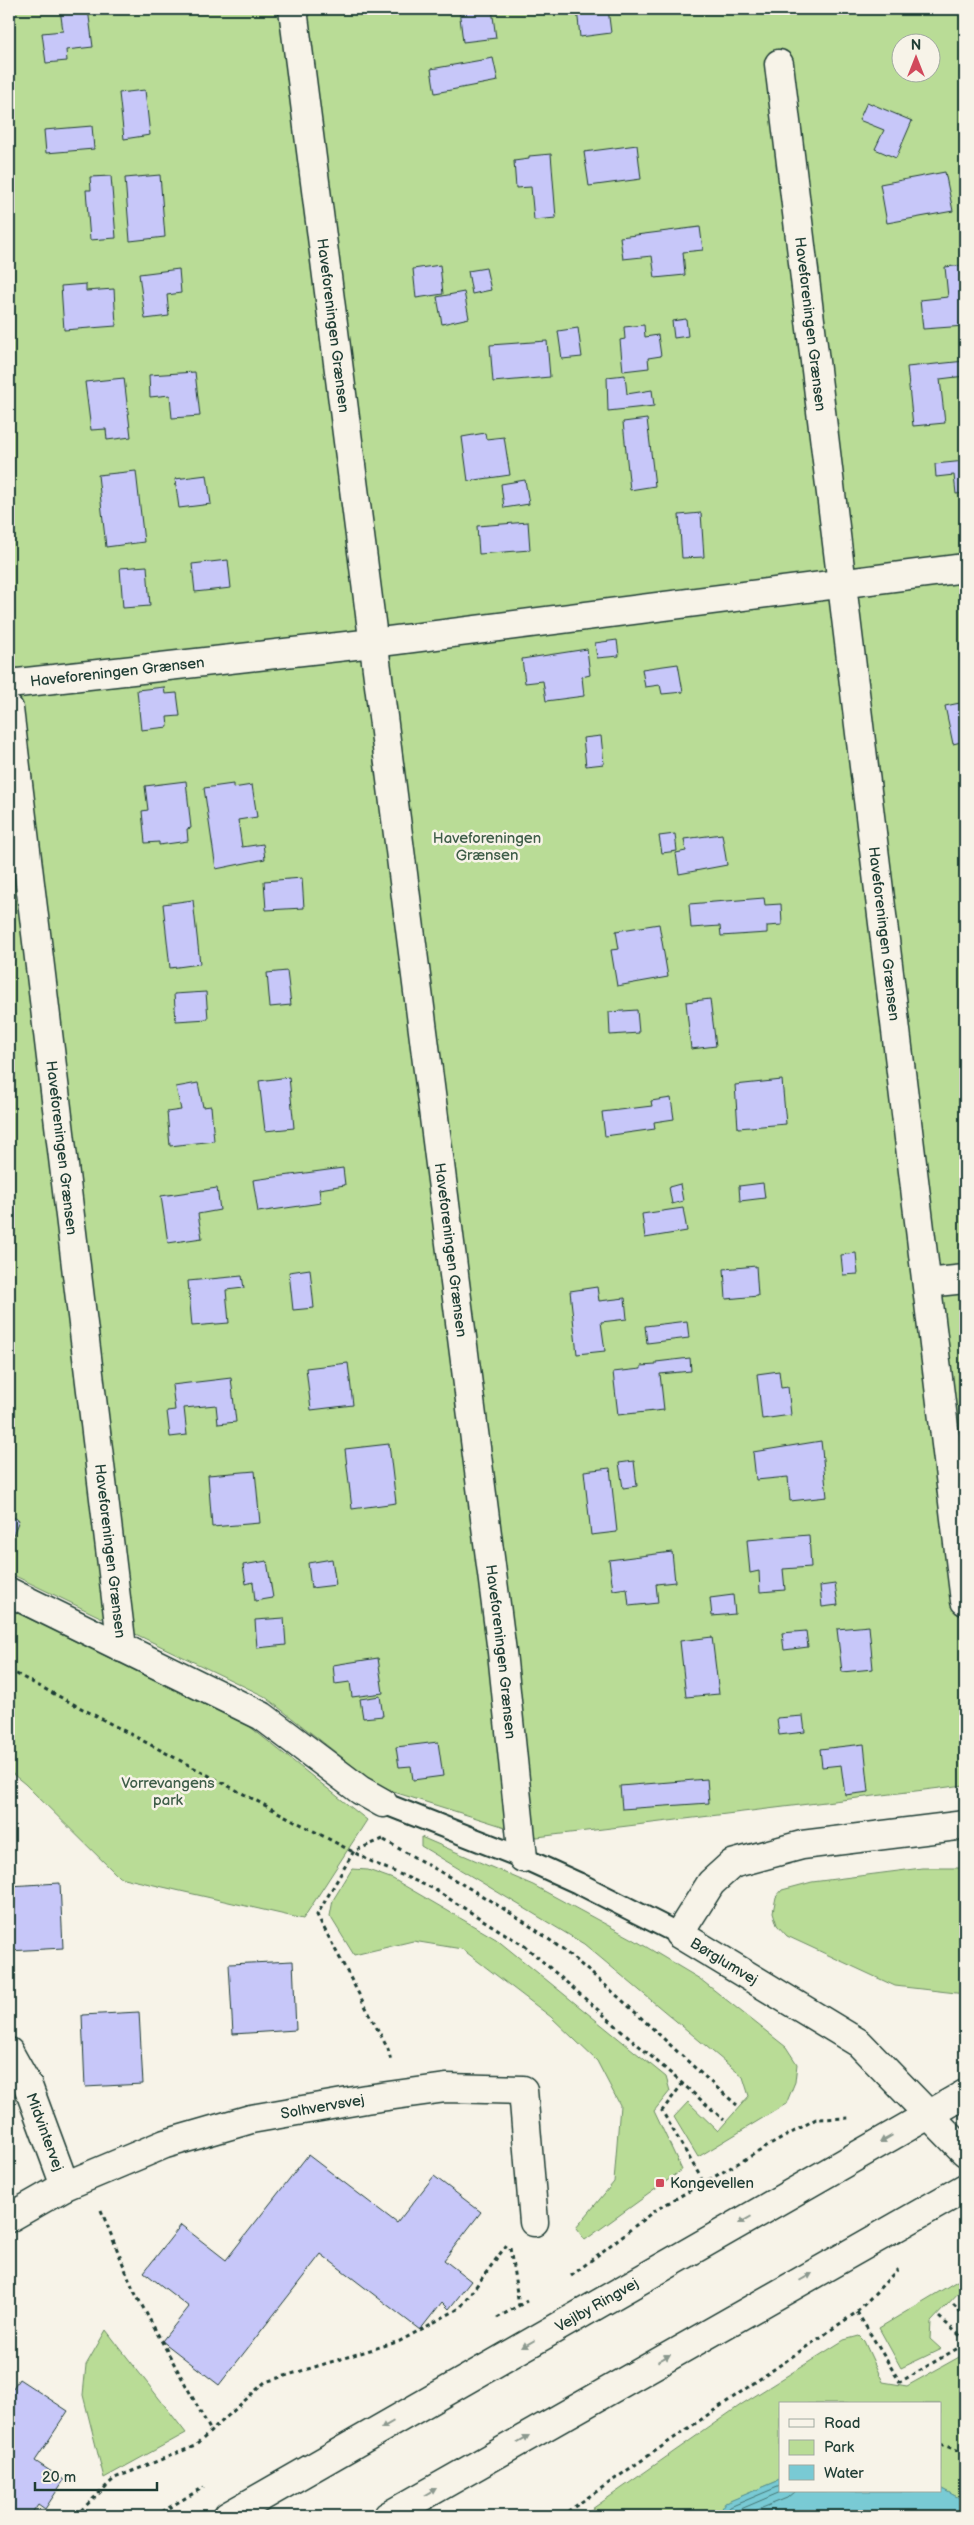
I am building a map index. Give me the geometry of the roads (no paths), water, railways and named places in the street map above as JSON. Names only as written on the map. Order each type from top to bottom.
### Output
[{"type":"street","name":"Haveforeningen Grænsen","points":[[293,9],[502,1652],[523,1858]]},
{"type":"street","name":"Haveforeningen Grænsen","points":[[779,64],[965,1601]]},
{"type":"street","name":"Haveforeningen Grænsen","points":[[9,684],[373,643],[965,568]]},
{"type":"street","name":"Haveforeningen Grænsen","points":[[9,709],[122,1648]]},
{"type":"street","points":[[927,1283],[965,1279]]},
{"type":"street","points":[[9,1592],[262,1716],[360,1790],[384,1803]]},
{"type":"street","name":"Børglumvej","points":[[929,2115],[859,2043],[679,1934],[711,1883],[732,1864],[802,1845],[965,1825]]},
{"type":"street","name":"Midvintervej","points":[[9,2052],[76,2181]]},
{"type":"street","name":"Solhvervsvej","points":[[9,2218],[76,2181],[166,2144],[251,2119],[446,2088],[523,2090],[534,2222]]},
{"type":"street","name":"Vejlby Ringvej","points":[[228,2516],[965,2094]]},
{"type":"street","points":[[929,2115],[965,2152]]},
{"type":"street","points":[[388,2516],[965,2188]]},
{"type":"lane","points":[[384,1803],[523,1858],[578,1883],[679,1934]]},
{"type":"water","points":[[779,2480],[779,2492],[942,2492],[942,2489],[965,2501],[965,2516],[718,2516],[725,2503]]},
{"type":"place","name":"Kongevellen","points":[[660,2183]]},
{"type":"park label","name":"Vorrevangens park","points":[[168,1792]]}]
